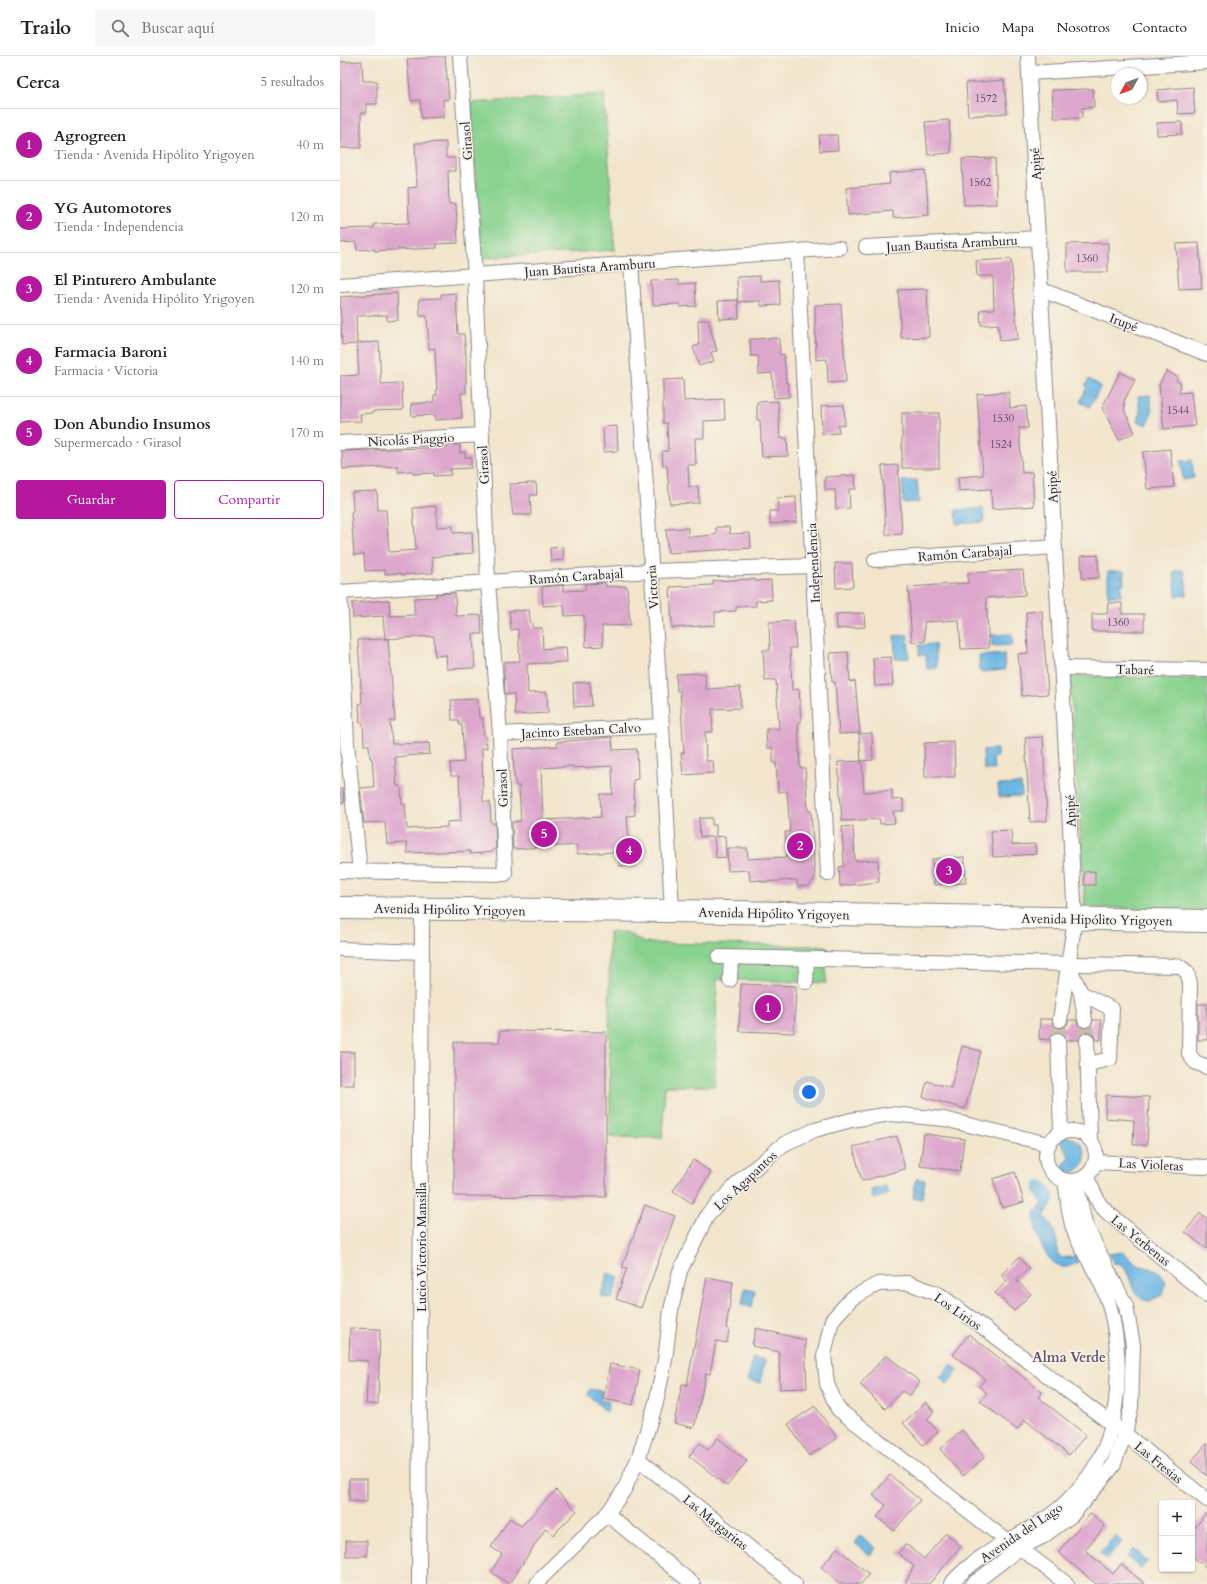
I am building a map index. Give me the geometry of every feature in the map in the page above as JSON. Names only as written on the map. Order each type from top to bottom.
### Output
[{"type":"main road","name":"Avenida Hipólito Yrigoyen","points":[[340,908],[672,911],[1207,921]]},
{"type":"street","name":"Girasol","points":[[360,872],[505,874],[500,734],[488,582],[475,276],[460,56]]},
{"type":"street","name":"Apipé","points":[[1028,56],[1042,290],[1075,919]]},
{"type":"street","points":[[1029,73],[1207,62]]},
{"type":"street","name":"Juan Bautista Aramburu","points":[[866,247],[1039,238]]},
{"type":"street","name":"Juan Bautista Aramburu","points":[[340,285],[839,248]]},
{"type":"street","name":"Independencia","points":[[797,251],[828,874]]},
{"type":"street","name":"Victoria","points":[[631,263],[662,726],[672,911]]},
{"type":"street","name":"Irupé","points":[[1042,290],[1207,354]]},
{"type":"street","name":"Nicolás Piaggio","points":[[340,443],[482,435]]},
{"type":"street","name":"Ramón Carabajal","points":[[875,560],[1055,547]]},
{"type":"street","name":"Ramón Carabajal","points":[[340,591],[651,571],[813,566]]},
{"type":"street","points":[[340,591],[344,743],[360,872],[340,871]]},
{"type":"street","name":"Tabaré","points":[[1062,668],[1207,670]]},
{"type":"street","name":"Jacinto Esteban Calvo","points":[[500,734],[662,726]]},
{"type":"street","name":"Lucio Victorio Mansilla","points":[[419,1584],[422,909]]},
{"type":"street","points":[[1060,1020],[1075,919]]},
{"type":"street","points":[[340,949],[422,952]]},
{"type":"street","points":[[730,980],[725,958],[1179,966],[1187,972],[1190,983],[1188,1054],[1195,1062],[1207,1067]]},
{"type":"street","points":[[806,982],[807,959]]},
{"type":"street","points":[[1068,964],[1081,993],[1085,1020]]},
{"type":"street","points":[[1081,993],[1112,1009],[1110,1059],[1088,1064]]},
{"type":"street","points":[[1058,1040],[1061,1133]]},
{"type":"street","points":[[1087,1040],[1090,1140],[1096,1154],[1095,1162],[1090,1172],[1075,1179],[1058,1178],[1048,1166],[1046,1151],[1048,1144],[1054,1137],[1061,1133],[1074,1131],[1090,1140]]},
{"type":"street","name":"Los Agapantos","points":[[537,1584],[542,1577],[607,1514],[624,1490],[638,1459],[656,1403],[665,1360],[671,1310],[680,1271],[708,1214],[743,1178],[784,1144],[815,1130],[851,1120],[891,1114],[944,1119],[1048,1144]]},
{"type":"street","name":"Las Violetas","points":[[1095,1162],[1207,1167]]},
{"type":"street","name":"Las Yerbenas","points":[[1075,1179],[1108,1213],[1207,1295]]},
{"type":"street","name":"Avenida del Lago","points":[[952,1584],[960,1574],[989,1551],[1063,1505],[1085,1481],[1097,1462],[1108,1439],[1110,1423],[1116,1405],[1117,1387],[1117,1354],[1113,1316],[1104,1290],[1074,1232],[1075,1179]]},
{"type":"street","name":"Avenida del Lago","points":[[973,1584],[1020,1548],[1042,1536],[1072,1515],[1113,1466],[1125,1434],[1131,1408],[1133,1345],[1126,1306],[1116,1283],[1087,1229],[1083,1219],[1075,1179]]},
{"type":"street","name":"Los Lirios","points":[[1067,1584],[1020,1548],[1007,1541],[838,1409],[827,1384],[824,1355],[832,1320],[852,1298],[878,1284],[909,1283],[940,1295],[1110,1423]]},
{"type":"street","name":"Las Fresias","points":[[1110,1423],[1207,1500]]},
{"type":"street","name":"Las Margaritas","points":[[638,1459],[795,1584]]},
{"type":"street","points":[[607,1514],[693,1584]]},
{"type":"green space","points":[[604,94],[615,250],[481,258],[471,103]]},
{"type":"green space","points":[[1070,676],[1207,679],[1207,911],[1085,907]]},
{"type":"green space","points":[[609,932],[626,932],[644,943],[826,946],[826,983],[717,979],[715,1086],[665,1086],[662,1138],[610,1137]]},
{"type":"water","points":[[1089,379],[1101,386],[1090,407],[1080,402]]},
{"type":"water","points":[[1150,395],[1152,412],[1147,425],[1137,421],[1140,414],[1138,396]]},
{"type":"water","points":[[1192,460],[1194,478],[1183,480],[1181,461]]},
{"type":"water","points":[[917,480],[919,502],[903,503],[902,481]]},
{"type":"water","points":[[983,508],[984,522],[957,524],[956,510]]},
{"type":"water","points":[[1183,570],[1183,573],[1185,573],[1187,595],[1176,596],[1174,573],[1176,573],[1176,571]]},
{"type":"water","points":[[1108,571],[1124,571],[1124,577],[1121,577],[1124,578],[1124,584],[1121,584],[1121,596],[1108,596]]},
{"type":"water","points":[[1012,634],[1013,645],[992,646],[991,635]]},
{"type":"water","points":[[908,635],[909,658],[895,659],[894,636]]},
{"type":"water","points":[[935,644],[937,668],[927,669],[926,655],[919,655],[919,645]]},
{"type":"water","points":[[1004,654],[1005,670],[980,672],[979,656]]},
{"type":"water","points":[[997,749],[997,757],[993,758],[994,770],[984,770],[983,750]]},
{"type":"water","points":[[1021,784],[1022,796],[999,797],[998,785]]},
{"type":"water","points":[[1068,1137],[1077,1141],[1082,1146],[1085,1153],[1085,1160],[1082,1166],[1077,1171],[1069,1173],[1060,1171],[1069,1156],[1059,1139]]},
{"type":"water","points":[[916,1179],[925,1180],[922,1199],[913,1198]]},
{"type":"water","points":[[886,1186],[889,1194],[873,1199],[871,1190]]},
{"type":"water","points":[[1050,1198],[1051,1206],[1044,1216],[1055,1233],[1057,1253],[1062,1258],[1075,1256],[1078,1262],[1065,1267],[1057,1265],[1051,1260],[1042,1246],[1036,1229],[1034,1215],[1043,1203],[1044,1199]]},
{"type":"water","points":[[1123,1252],[1137,1265],[1159,1272],[1166,1282],[1162,1295],[1150,1301],[1142,1299],[1137,1295],[1125,1269],[1121,1265],[1114,1263],[1108,1254]]},
{"type":"water","points":[[608,1273],[619,1277],[612,1299],[601,1296]]},
{"type":"water","points":[[745,1288],[755,1290],[752,1307],[742,1305]]},
{"type":"water","points":[[753,1357],[765,1360],[760,1383],[748,1380]]},
{"type":"water","points":[[951,1364],[958,1370],[947,1384],[940,1378]]},
{"type":"water","points":[[590,1389],[602,1391],[600,1400],[609,1402],[607,1412],[588,1395]]},
{"type":"water","points":[[860,1536],[876,1548],[870,1555],[855,1543]]},
{"type":"water","points":[[1115,1536],[1122,1542],[1107,1559],[1100,1553]]},
{"type":"water","points":[[1134,1549],[1148,1561],[1141,1569],[1127,1557]]},
{"type":"building","points":[[427,56],[445,56],[449,99],[443,100],[444,117],[421,118],[420,100],[411,101],[407,59],[428,58]]},
{"type":"building","points":[[362,61],[363,81],[377,81],[377,104],[366,104],[366,113],[361,113],[361,148],[340,148],[340,62]]},
{"type":"building","points":[[1004,80],[1007,113],[968,116],[966,83]]},
{"type":"building","points":[[1193,87],[1195,113],[1178,114],[1177,100],[1158,102],[1157,90]]},
{"type":"building","points":[[1093,89],[1094,107],[1082,108],[1082,118],[1054,118],[1052,90]]},
{"type":"building","points":[[949,120],[951,153],[928,155],[925,122]]},
{"type":"building","points":[[1182,122],[1182,134],[1157,135],[1157,123]]},
{"type":"building","points":[[819,135],[837,135],[838,150],[820,151]]},
{"type":"building","points":[[446,142],[446,158],[455,158],[455,171],[448,171],[449,204],[456,204],[458,243],[437,244],[437,248],[375,251],[374,249],[357,250],[356,242],[340,243],[340,229],[374,228],[374,224],[409,223],[408,188],[417,187],[415,143]]},
{"type":"building","points":[[995,158],[997,204],[964,205],[962,159]]},
{"type":"building","points":[[925,170],[929,215],[893,218],[893,211],[848,215],[846,188],[890,184],[889,173]]},
{"type":"building","points":[[1108,243],[1108,272],[1067,272],[1067,244]]},
{"type":"building","points":[[1199,243],[1202,288],[1179,289],[1176,244]]},
{"type":"building","points":[[1011,259],[1018,339],[1000,341],[998,324],[981,325],[980,310],[994,309],[993,276],[977,276],[976,261]]},
{"type":"building","points":[[760,276],[760,281],[779,280],[780,305],[761,306],[761,301],[738,302],[737,277]]},
{"type":"building","points":[[679,280],[679,284],[695,283],[696,306],[680,307],[680,304],[653,305],[651,281]]},
{"type":"building","points":[[927,289],[929,337],[901,338],[898,290]]},
{"type":"building","points":[[397,293],[398,320],[387,321],[387,315],[356,316],[357,343],[379,342],[381,384],[402,383],[403,410],[373,411],[373,413],[360,414],[361,421],[340,422],[340,376],[359,375],[357,344],[342,345],[340,297]]},
{"type":"building","points":[[456,293],[458,334],[464,334],[466,356],[466,393],[461,393],[462,418],[435,420],[435,415],[412,416],[411,404],[434,402],[434,395],[437,395],[435,348],[429,349],[427,316],[420,316],[419,299],[441,298],[441,294]]},
{"type":"building","points":[[738,300],[739,318],[719,319],[718,301]]},
{"type":"building","points":[[841,304],[846,382],[828,383],[827,359],[816,360],[815,305]]},
{"type":"building","points":[[698,320],[708,320],[717,351],[711,352],[714,361],[699,366],[693,347],[699,345]]},
{"type":"building","points":[[779,338],[780,355],[784,354],[786,383],[788,383],[789,397],[774,398],[772,373],[759,374],[758,356],[751,356],[750,339]]},
{"type":"building","points":[[1166,371],[1178,377],[1176,381],[1181,383],[1179,393],[1191,392],[1195,426],[1164,429],[1159,385]]},
{"type":"building","points":[[1120,372],[1135,380],[1124,401],[1125,412],[1135,432],[1119,440],[1102,408]]},
{"type":"building","points":[[683,379],[684,401],[724,399],[725,420],[704,421],[704,438],[695,438],[696,465],[688,465],[689,487],[698,486],[699,503],[670,504],[667,466],[663,466],[662,451],[668,451],[667,423],[663,423],[663,380]]},
{"type":"building","points":[[1009,392],[1010,408],[1026,406],[1028,428],[1019,428],[1022,473],[1032,472],[1034,506],[992,509],[991,489],[959,491],[958,477],[983,475],[977,394]]},
{"type":"building","points":[[778,401],[780,438],[787,438],[788,456],[762,457],[760,420],[757,420],[757,402]]},
{"type":"building","points":[[844,405],[845,425],[838,425],[839,433],[822,434],[821,406]]},
{"type":"building","points":[[902,413],[939,413],[939,468],[902,468]]},
{"type":"building","points":[[617,426],[618,451],[604,452],[603,427]]},
{"type":"building","points":[[449,445],[460,445],[460,453],[465,452],[465,457],[471,457],[471,468],[450,469],[451,475],[434,476],[434,473],[413,474],[412,471],[398,472],[398,466],[343,469],[342,451],[449,447]]},
{"type":"building","points":[[1170,449],[1174,487],[1147,489],[1143,452]]},
{"type":"building","points":[[898,465],[902,534],[886,535],[882,466]]},
{"type":"building","points":[[855,475],[856,489],[849,489],[850,508],[836,509],[835,490],[825,490],[825,477]]},
{"type":"building","points":[[536,483],[537,495],[530,495],[531,515],[513,515],[509,484]]},
{"type":"building","points":[[377,491],[378,510],[386,510],[389,552],[416,550],[413,508],[436,506],[437,527],[453,526],[453,533],[472,532],[473,553],[432,557],[433,573],[401,575],[401,573],[385,574],[385,570],[365,571],[364,554],[354,555],[351,512],[353,511],[352,492]]},
{"type":"building","points":[[796,497],[797,522],[770,524],[770,511],[778,511],[777,498]]},
{"type":"building","points":[[716,527],[729,527],[730,534],[750,533],[751,548],[668,553],[666,529],[688,528],[688,537],[716,535]]},
{"type":"building","points":[[563,547],[564,560],[551,561],[550,548]]},
{"type":"building","points":[[1098,555],[1099,578],[1082,579],[1081,556]]},
{"type":"building","points":[[835,563],[852,563],[853,587],[836,588]]},
{"type":"building","points":[[1023,570],[1025,595],[986,598],[989,648],[961,649],[959,620],[924,622],[925,641],[912,642],[908,587],[968,583],[968,573]]},
{"type":"building","points":[[755,579],[755,581],[771,580],[772,600],[756,601],[756,606],[736,607],[736,611],[715,612],[715,625],[672,628],[670,587],[713,585],[713,581]]},
{"type":"building","points":[[605,583],[606,587],[627,586],[630,625],[602,626],[603,646],[586,647],[584,615],[565,616],[564,605],[543,606],[542,587],[563,585],[563,591],[585,590],[585,584]]},
{"type":"building","points":[[455,593],[456,616],[481,615],[482,634],[473,634],[475,668],[447,669],[446,655],[435,656],[434,636],[385,639],[383,616],[353,618],[352,603],[389,600],[390,616],[414,615],[414,598],[436,597],[436,594]]},
{"type":"building","points":[[1108,603],[1122,603],[1122,614],[1144,614],[1144,631],[1092,631],[1092,614],[1107,614]]},
{"type":"building","points":[[529,610],[533,628],[542,628],[543,649],[566,647],[567,662],[527,664],[528,693],[547,692],[548,713],[515,715],[514,694],[505,694],[504,662],[520,661],[518,629],[511,630],[509,611]]},
{"type":"building","points":[[1042,611],[1048,694],[1022,696],[1018,654],[1028,653],[1026,612]]},
{"type":"building","points":[[864,613],[865,627],[837,629],[836,614]]},
{"type":"building","points":[[794,621],[796,648],[790,648],[792,690],[799,689],[801,722],[798,722],[800,768],[805,768],[808,811],[811,811],[815,878],[809,886],[797,886],[797,880],[761,882],[761,880],[750,881],[749,870],[728,871],[727,848],[747,848],[748,859],[787,857],[785,832],[790,832],[787,791],[778,792],[776,763],[773,763],[773,748],[767,748],[766,729],[779,729],[776,680],[765,681],[763,650],[770,650],[769,622]]},
{"type":"building","points":[[388,639],[395,721],[390,721],[392,744],[429,743],[430,754],[395,757],[397,786],[401,786],[402,804],[405,804],[407,829],[447,827],[447,822],[461,821],[459,776],[451,776],[450,763],[464,762],[462,725],[459,725],[459,720],[452,720],[451,700],[478,699],[479,718],[483,718],[484,737],[486,737],[487,748],[482,748],[483,802],[490,802],[491,823],[495,823],[496,849],[492,850],[493,852],[470,854],[470,851],[407,853],[407,843],[387,844],[385,822],[364,823],[360,788],[374,787],[372,758],[370,758],[369,745],[364,745],[363,723],[360,723],[359,704],[362,703],[358,640]]},
{"type":"building","points":[[848,652],[850,682],[855,681],[860,733],[839,734],[835,682],[832,682],[830,653]]},
{"type":"building","points":[[891,657],[893,685],[875,686],[873,658]]},
{"type":"building","points":[[705,673],[706,689],[740,687],[741,708],[712,709],[713,732],[705,732],[706,761],[713,761],[714,773],[683,775],[681,753],[684,753],[680,691],[677,691],[676,674]]},
{"type":"building","points":[[590,682],[592,706],[574,707],[573,683]]},
{"type":"building","points":[[872,733],[873,760],[861,761],[859,734]]},
{"type":"building","points":[[612,737],[613,750],[637,749],[638,779],[633,780],[635,815],[627,816],[629,843],[639,843],[640,859],[634,866],[619,866],[619,852],[577,854],[577,845],[513,849],[512,822],[521,821],[519,786],[516,786],[514,775],[513,749],[558,746],[557,742]],"holes":[[[573,766],[573,768],[612,766],[613,794],[600,794],[601,817],[543,820],[541,768]]]},
{"type":"building","points":[[1043,737],[1047,821],[1030,822],[1025,738]]},
{"type":"building","points":[[954,742],[955,777],[925,777],[924,743]]},
{"type":"building","points":[[862,761],[864,792],[892,790],[892,800],[903,799],[903,811],[893,811],[895,823],[880,824],[880,819],[842,821],[838,762]]},
{"type":"building","points":[[340,789],[343,789],[344,803],[340,803]]},
{"type":"building","points":[[699,818],[712,818],[712,825],[716,825],[716,837],[725,836],[726,857],[716,858],[714,837],[700,837]]},
{"type":"building","points":[[853,826],[855,861],[878,860],[879,882],[840,886],[839,867],[844,866],[842,827]]},
{"type":"building","points":[[1011,830],[1012,845],[1035,844],[1036,854],[993,857],[991,831]]},
{"type":"building","points":[[964,857],[966,883],[934,885],[932,859]]},
{"type":"building","points":[[1095,871],[1095,885],[1084,885],[1084,872]]},
{"type":"building","points":[[741,984],[796,986],[794,1033],[739,1031]]},
{"type":"building","points":[[1198,1004],[1207,1004],[1207,1040],[1198,1040]]},
{"type":"building","points":[[1040,1019],[1052,1019],[1054,1026],[1059,1028],[1066,1026],[1069,1020],[1076,1020],[1079,1026],[1086,1028],[1091,1026],[1093,1020],[1101,1020],[1101,1040],[1096,1040],[1094,1035],[1087,1032],[1082,1033],[1079,1040],[1066,1040],[1065,1035],[1058,1032],[1053,1033],[1050,1040],[1039,1039]]},
{"type":"building","points":[[500,1031],[606,1032],[606,1197],[454,1196],[454,1042],[499,1042]]},
{"type":"building","points":[[962,1046],[981,1051],[965,1109],[923,1097],[927,1081],[951,1088]]},
{"type":"building","points":[[340,1052],[354,1052],[354,1085],[340,1085]]},
{"type":"building","points":[[1106,1095],[1149,1097],[1147,1145],[1133,1145],[1134,1120],[1105,1118]]},
{"type":"building","points":[[924,1134],[964,1139],[960,1171],[920,1166]]},
{"type":"building","points":[[897,1136],[905,1169],[862,1181],[853,1147]]},
{"type":"building","points":[[693,1160],[711,1172],[692,1203],[673,1191]]},
{"type":"building","points":[[1015,1172],[1024,1202],[1002,1208],[993,1179]]},
{"type":"building","points":[[645,1205],[675,1216],[641,1308],[616,1299],[627,1268],[622,1267]]},
{"type":"building","points":[[1200,1213],[1207,1218],[1207,1249],[1185,1232]]},
{"type":"building","points":[[1019,1257],[1029,1268],[1016,1280],[1031,1294],[1014,1311],[995,1293],[1007,1281],[1001,1275]]},
{"type":"building","points":[[707,1277],[733,1282],[726,1328],[729,1329],[727,1343],[716,1341],[710,1374],[706,1373],[694,1428],[674,1423],[682,1384],[687,1385]]},
{"type":"building","points":[[350,1328],[380,1329],[378,1404],[366,1404],[368,1361],[349,1360]]},
{"type":"building","points":[[756,1328],[805,1340],[807,1388],[780,1389],[779,1352],[752,1346]]},
{"type":"building","points":[[969,1334],[1042,1392],[1038,1397],[1086,1435],[1069,1455],[1025,1420],[1017,1430],[980,1401],[987,1393],[979,1386],[985,1379],[953,1355]]},
{"type":"building","points":[[886,1355],[920,1382],[909,1396],[902,1391],[885,1409],[860,1384]]},
{"type":"building","points":[[610,1364],[640,1370],[633,1405],[603,1399]]},
{"type":"building","points":[[926,1402],[934,1412],[927,1419],[938,1432],[923,1445],[903,1423]]},
{"type":"building","points":[[815,1406],[837,1438],[809,1456],[788,1424]]},
{"type":"building","points":[[962,1430],[985,1457],[963,1476],[940,1449]]},
{"type":"building","points":[[718,1438],[747,1461],[727,1486],[689,1456],[700,1443],[708,1450]]},
{"type":"building","points":[[1207,1443],[1207,1476],[1191,1462]]},
{"type":"building","points":[[890,1475],[920,1500],[894,1531],[877,1517],[886,1505],[873,1495]]},
{"type":"building","points":[[349,1479],[367,1479],[367,1502],[349,1501]]},
{"type":"building","points":[[556,1490],[577,1511],[553,1535],[546,1528],[509,1584],[491,1572],[502,1554],[491,1547],[510,1518],[521,1526]]},
{"type":"building","points":[[1207,1512],[1207,1568],[1195,1558],[1195,1527]]},
{"type":"building","points":[[1091,1513],[1105,1526],[1085,1550],[1113,1574],[1121,1564],[1145,1584],[1096,1584],[1058,1552]]},
{"type":"building","points":[[946,1533],[961,1546],[929,1584],[905,1584],[914,1566],[898,1553],[906,1544],[924,1559]]},
{"type":"building","points":[[346,1541],[367,1541],[367,1556],[346,1556]]},
{"type":"building","points":[[837,1548],[869,1574],[861,1584],[841,1584],[821,1567]]},
{"type":"waterway","points":[[1041,1188],[1047,1198]]},
{"type":"tunnel","points":[[1058,1040],[1060,1020]]},
{"type":"tunnel","points":[[1085,1020],[1087,1040]]},
{"type":"place","name":"Don Abundio Insumos","points":[[544,834]]},
{"type":"place","name":"YG Automotores","points":[[800,846]]},
{"type":"place","name":"Farmacia Baroni","points":[[629,851]]},
{"type":"place","name":"El Pinturero Ambulante","points":[[949,871]]},
{"type":"place","name":"Agrogreen","points":[[768,1008]]},
{"type":"district","name":"Alma Verde","points":[[1069,1357]]}]
